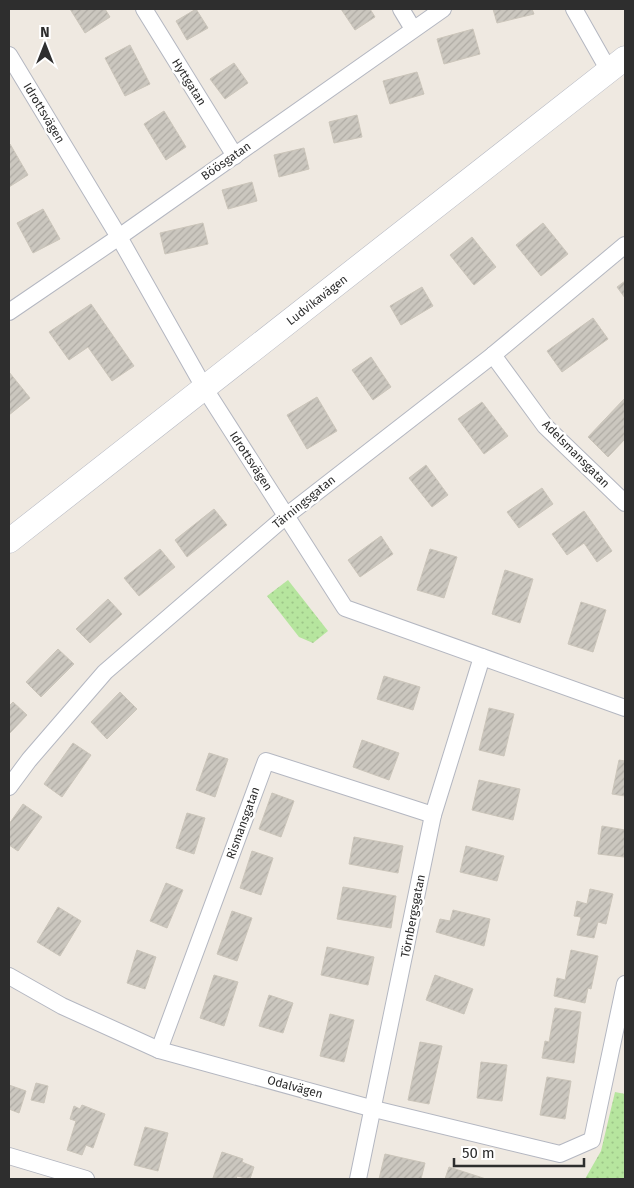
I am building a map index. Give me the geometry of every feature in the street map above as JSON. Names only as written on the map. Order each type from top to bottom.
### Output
[{"type":"street","name":"Hyttgatan","points":[[144,9],[234,156]]},
{"type":"street","points":[[401,9],[413,29]]},
{"type":"street","name":"Böösgatan","points":[[10,306],[119,237],[443,9]]},
{"type":"street","points":[[574,9],[617,63]]},
{"type":"street","name":"Idrottsvägen","points":[[9,55],[119,237],[205,389],[345,608],[625,708]]},
{"type":"street","name":"Ludvikavägen","points":[[9,541],[78,484],[205,389],[617,63]]},
{"type":"street","name":"Tärningsgatan","points":[[9,787],[29,760],[105,672],[286,516],[493,355],[625,245]]},
{"type":"street","name":"Adelsmansgatan","points":[[493,355],[545,426],[625,503]]},
{"type":"street","name":"Törnbergsgatan","points":[[358,1179],[374,1109],[433,815],[482,657]]},
{"type":"street","name":"Rismansgatan","points":[[160,1050],[266,762],[433,815]]},
{"type":"street","name":"Odalvägen","points":[[9,976],[62,1006],[160,1050],[374,1109],[560,1154],[592,1140],[625,984]]},
{"type":"street","points":[[9,1156],[86,1179]]},
{"type":"green space","points":[[288,580],[328,631],[313,643],[299,637],[267,596]]},
{"type":"green space","points":[[615,1092],[625,1094],[625,1179],[585,1179],[601,1151]]},
{"type":"building","points":[[70,9],[105,9],[110,17],[85,33]]},
{"type":"building","points":[[196,9],[208,28],[187,40],[176,21]]},
{"type":"building","points":[[341,9],[370,9],[375,17],[355,30]]},
{"type":"building","points":[[493,9],[532,9],[534,14],[497,23]]},
{"type":"building","points":[[473,29],[480,54],[444,64],[437,39]]},
{"type":"building","points":[[130,45],[150,84],[125,96],[105,58]]},
{"type":"building","points":[[234,63],[248,83],[225,99],[210,79]]},
{"type":"building","points":[[417,72],[424,94],[390,104],[383,81]]},
{"type":"building","points":[[164,111],[186,147],[166,160],[144,124]]},
{"type":"building","points":[[357,115],[362,137],[334,143],[329,122]]},
{"type":"building","points":[[9,145],[28,175],[9,187]]},
{"type":"building","points":[[304,148],[309,169],[279,177],[274,155]]},
{"type":"building","points":[[252,182],[257,201],[228,209],[222,190]]},
{"type":"building","points":[[43,209],[60,239],[33,253],[17,223]]},
{"type":"building","points":[[203,223],[208,244],[165,254],[160,233]]},
{"type":"building","points":[[543,223],[568,254],[541,276],[516,245]]},
{"type":"building","points":[[472,237],[496,267],[474,285],[450,255]]},
{"type":"building","points":[[625,281],[625,298],[617,287]]},
{"type":"building","points":[[422,287],[433,306],[401,325],[390,306]]},
{"type":"building","points":[[91,304],[134,366],[112,381],[88,347],[69,360],[49,332]]},
{"type":"building","points":[[593,318],[608,339],[562,372],[547,351]]},
{"type":"building","points":[[371,357],[391,387],[373,400],[352,370]]},
{"type":"building","points":[[9,372],[30,398],[9,415]]},
{"type":"building","points":[[317,397],[337,431],[307,449],[287,415]]},
{"type":"building","points":[[625,398],[625,439],[608,457],[588,437]]},
{"type":"building","points":[[482,402],[508,436],[484,454],[458,419]]},
{"type":"building","points":[[426,465],[448,495],[432,507],[409,478]]},
{"type":"building","points":[[542,488],[553,504],[519,528],[507,512]]},
{"type":"building","points":[[214,509],[227,525],[187,557],[175,540]]},
{"type":"building","points":[[584,511],[612,551],[597,562],[584,543],[567,555],[552,534]]},
{"type":"building","points":[[381,536],[393,554],[360,577],[348,560]]},
{"type":"building","points":[[160,549],[175,567],[139,596],[124,578]]},
{"type":"building","points":[[430,549],[457,557],[444,598],[417,590]]},
{"type":"building","points":[[505,570],[533,579],[520,623],[492,614]]},
{"type":"building","points":[[108,599],[122,614],[90,643],[76,629]]},
{"type":"building","points":[[581,602],[606,610],[593,652],[568,644]]},
{"type":"building","points":[[58,649],[74,664],[41,697],[26,682]]},
{"type":"building","points":[[384,676],[420,687],[413,710],[377,699]]},
{"type":"building","points":[[120,692],[137,709],[107,739],[91,722]]},
{"type":"building","points":[[13,702],[27,715],[9,734],[9,706]]},
{"type":"building","points":[[489,708],[514,714],[504,756],[479,750]]},
{"type":"building","points":[[362,740],[399,753],[389,780],[353,767]]},
{"type":"building","points":[[73,743],[91,755],[62,797],[44,784]]},
{"type":"building","points":[[209,753],[228,759],[215,797],[196,790]]},
{"type":"building","points":[[619,760],[625,761],[625,796],[612,794]]},
{"type":"building","points":[[479,780],[520,789],[513,820],[472,810]]},
{"type":"building","points":[[272,793],[294,801],[281,837],[259,829]]},
{"type":"building","points":[[23,804],[42,817],[18,851],[9,845],[9,824]]},
{"type":"building","points":[[187,813],[205,818],[194,854],[176,848]]},
{"type":"building","points":[[602,826],[625,830],[624,857],[598,854]]},
{"type":"building","points":[[354,837],[403,846],[398,873],[349,864]]},
{"type":"building","points":[[466,846],[504,856],[497,881],[460,872]]},
{"type":"building","points":[[252,851],[273,858],[261,895],[240,888]]},
{"type":"building","points":[[166,883],[183,890],[167,928],[150,921]]},
{"type":"building","points":[[343,887],[396,896],[391,928],[337,919]]},
{"type":"building","points":[[590,889],[613,894],[606,924],[598,922],[594,938],[577,935],[581,917],[574,916],[577,901],[587,904]]},
{"type":"building","points":[[58,907],[81,921],[60,956],[37,942]]},
{"type":"building","points":[[453,910],[490,919],[484,946],[436,932],[440,919],[450,921]]},
{"type":"building","points":[[232,911],[252,918],[237,961],[217,954]]},
{"type":"building","points":[[327,947],[374,957],[368,985],[321,975]]},
{"type":"building","points":[[137,950],[156,957],[145,989],[127,983]]},
{"type":"building","points":[[571,950],[598,956],[591,989],[588,988],[585,1003],[554,996],[557,978],[565,980]]},
{"type":"building","points":[[214,975],[238,982],[224,1026],[200,1018]]},
{"type":"building","points":[[435,975],[473,989],[464,1014],[426,1000]]},
{"type":"building","points":[[269,995],[293,1003],[283,1033],[259,1026]]},
{"type":"building","points":[[555,1008],[581,1012],[574,1063],[542,1058],[545,1041],[549,1042]]},
{"type":"building","points":[[330,1014],[354,1020],[344,1062],[320,1056]]},
{"type":"building","points":[[420,1042],[442,1046],[429,1104],[408,1100]]},
{"type":"building","points":[[481,1062],[507,1065],[502,1101],[477,1098]]},
{"type":"building","points":[[547,1077],[571,1081],[565,1119],[540,1115]]},
{"type":"building","points":[[36,1083],[48,1086],[44,1103],[31,1100]]},
{"type":"building","points":[[9,1085],[26,1091],[19,1113],[9,1109]]},
{"type":"building","points":[[82,1105],[105,1114],[93,1148],[86,1145],[82,1155],[67,1150],[76,1121],[70,1119],[74,1106],[80,1109]]},
{"type":"building","points":[[145,1127],[168,1133],[158,1171],[134,1165]]},
{"type":"building","points":[[222,1152],[243,1159],[242,1162],[254,1167],[250,1179],[237,1176],[236,1179],[213,1178]]},
{"type":"building","points":[[385,1154],[425,1163],[421,1179],[379,1179]]},
{"type":"building","points":[[449,1167],[486,1179],[445,1179]]}]
